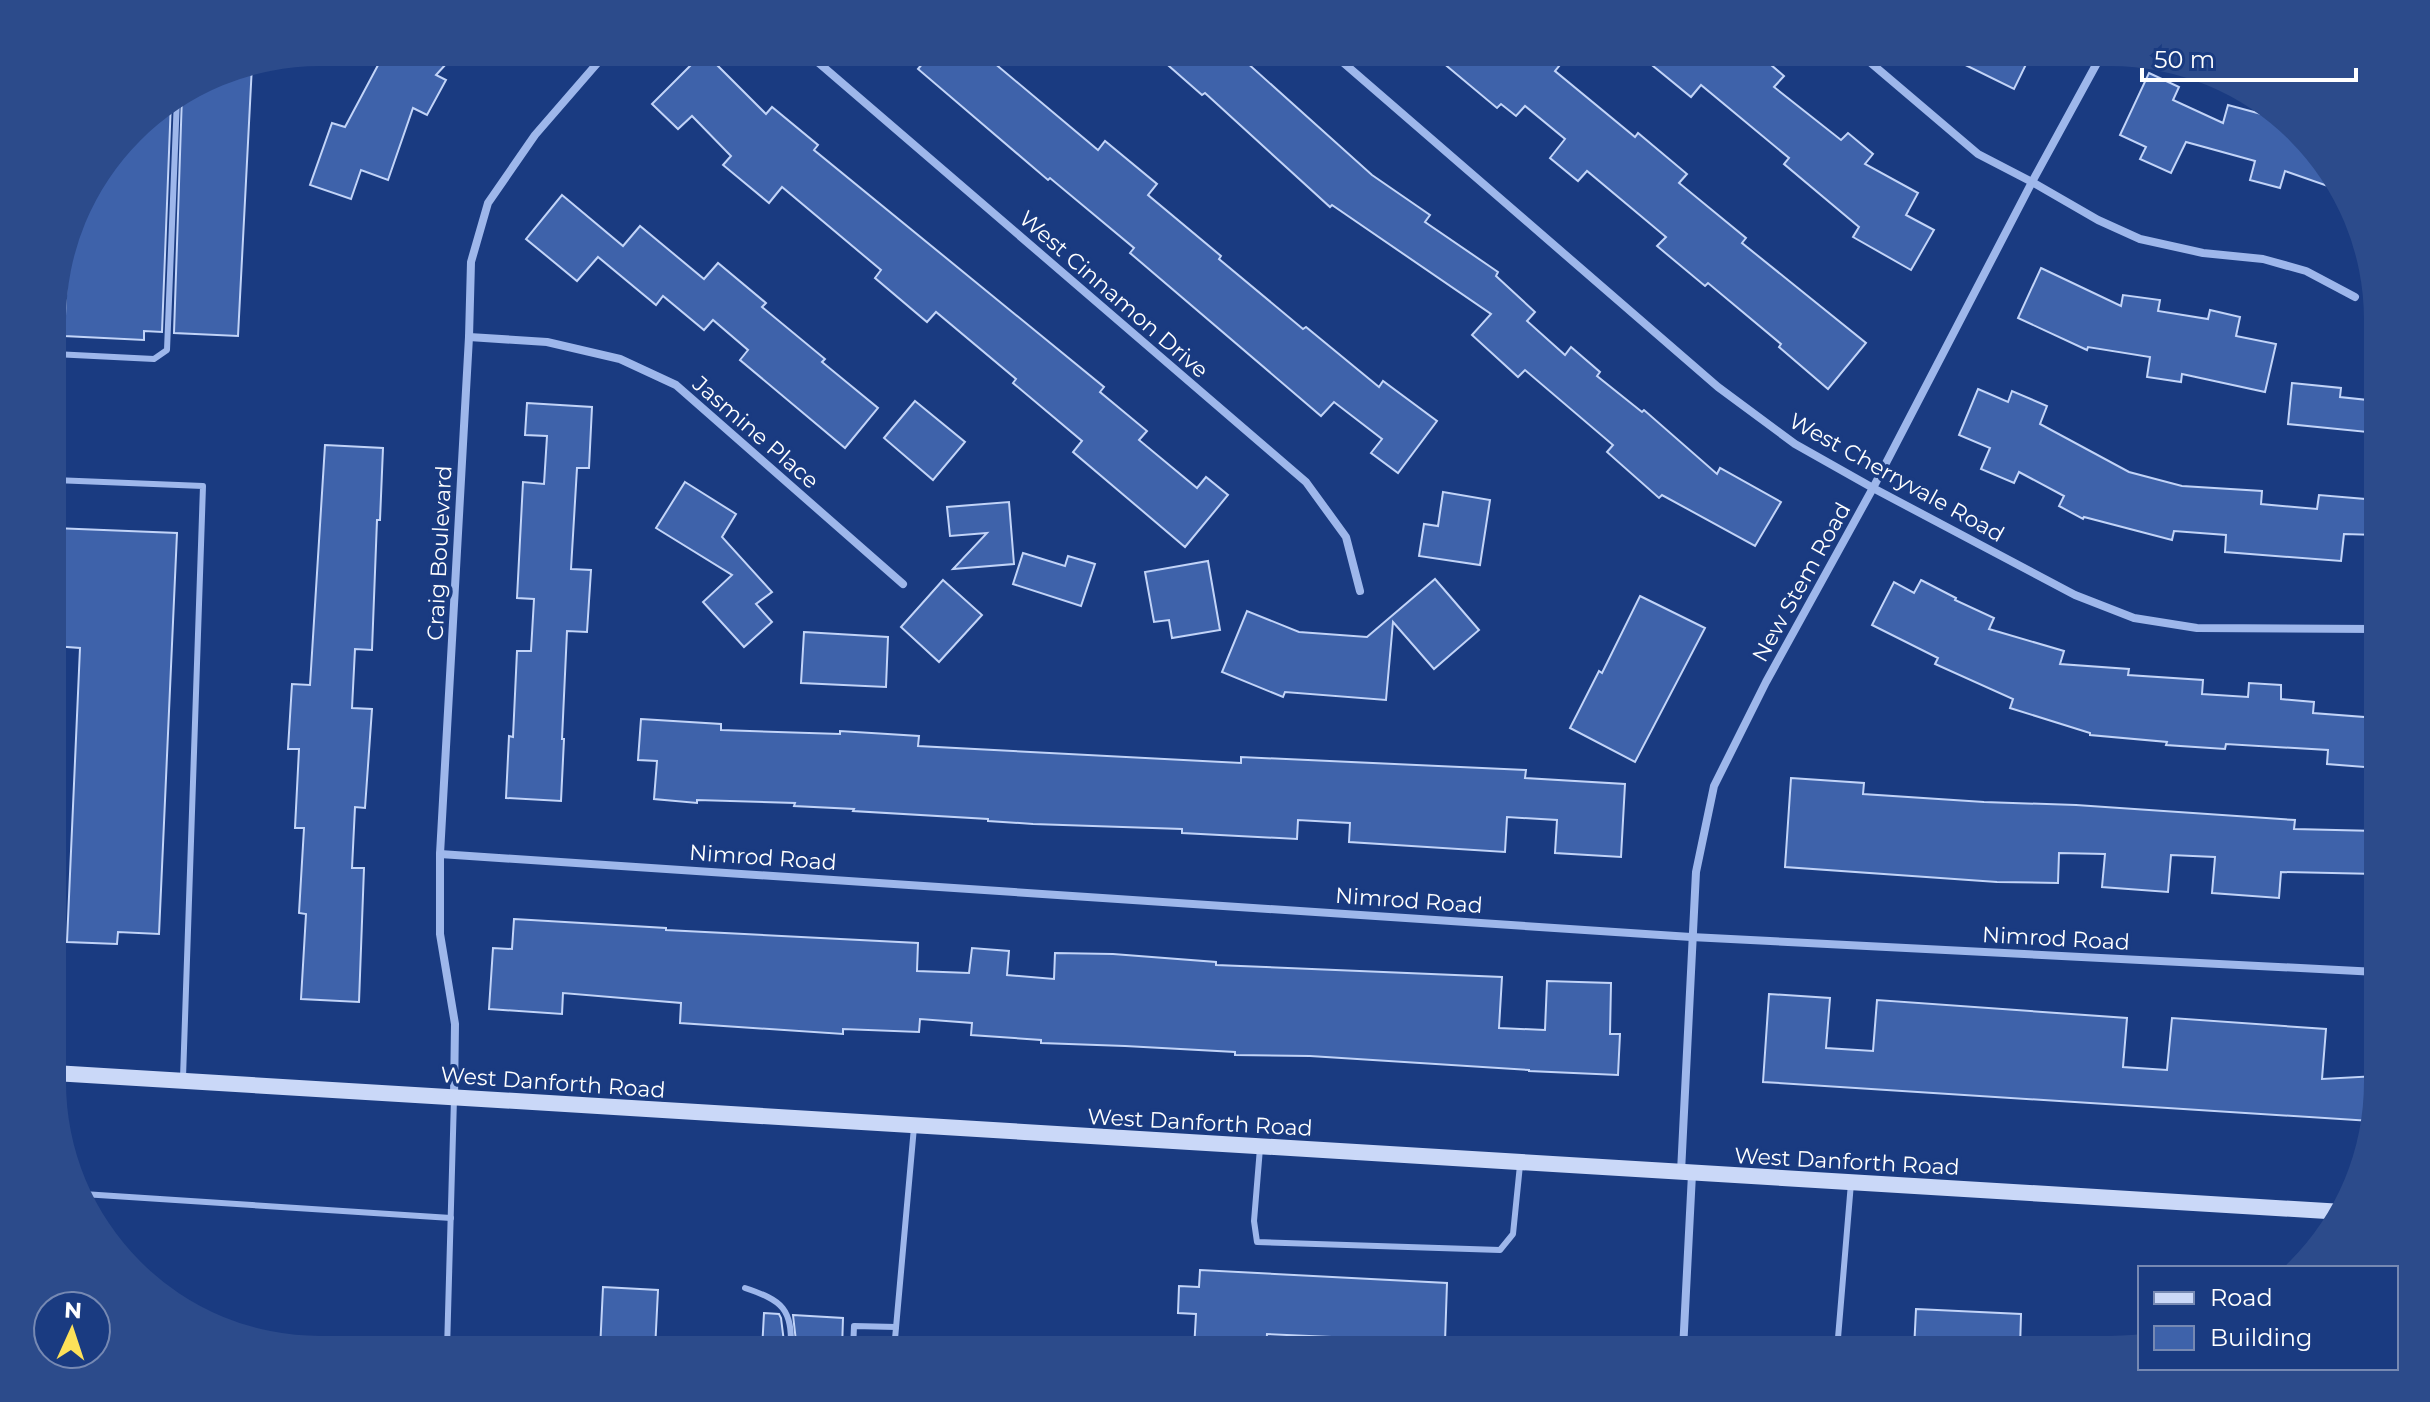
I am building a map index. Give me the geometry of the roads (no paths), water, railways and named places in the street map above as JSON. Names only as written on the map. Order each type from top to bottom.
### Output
[{"type":"main road","name":"West Danforth Road","points":[[66,1074],[1851,1183],[2326,1215]]},
{"type":"street","name":"Craig Boulevard","points":[[454,1098],[455,1024],[440,934],[440,854],[471,262],[488,203],[535,135],[595,66]]},
{"type":"street","name":"West Cinnamon Drive","points":[[822,66],[1306,482],[1346,537],[1360,591]]},
{"type":"street","name":"West Cherryvale Road","points":[[1347,66],[1718,387],[1795,444],[1873,488],[2075,595],[2134,618],[2197,628],[2363,629]]},
{"type":"street","points":[[1874,66],[1978,154],[2098,220],[2140,239],[2203,253],[2263,259],[2306,271],[2355,297]]},
{"type":"street","name":"New Stem Road","points":[[1683,1335],[1691,937],[1696,872],[1714,786],[1766,682],[1873,488],[2095,66]]},
{"type":"street","name":"Jasmine Place","points":[[469,337],[547,342],[620,359],[676,385],[903,584]]},
{"type":"street","name":"Nimrod Road","points":[[440,854],[1691,937],[2363,971]]},
{"type":"lane","points":[[66,355],[154,359],[167,350],[176,111]]},
{"type":"lane","points":[[66,480],[203,486],[183,1081]]},
{"type":"lane","points":[[447,1336],[454,1098]]},
{"type":"lane","points":[[895,1336],[914,1127]]},
{"type":"lane","points":[[1260,1148],[1254,1221],[1257,1242],[1500,1250],[1513,1234],[1520,1163]]},
{"type":"lane","points":[[1838,1335],[1851,1183]]},
{"type":"lane","points":[[92,1195],[451,1218]]},
{"type":"lane","points":[[745,1288],[770,1297],[785,1307],[792,1336]]},
{"type":"lane","points":[[854,1336],[854,1326],[896,1327]]}]
